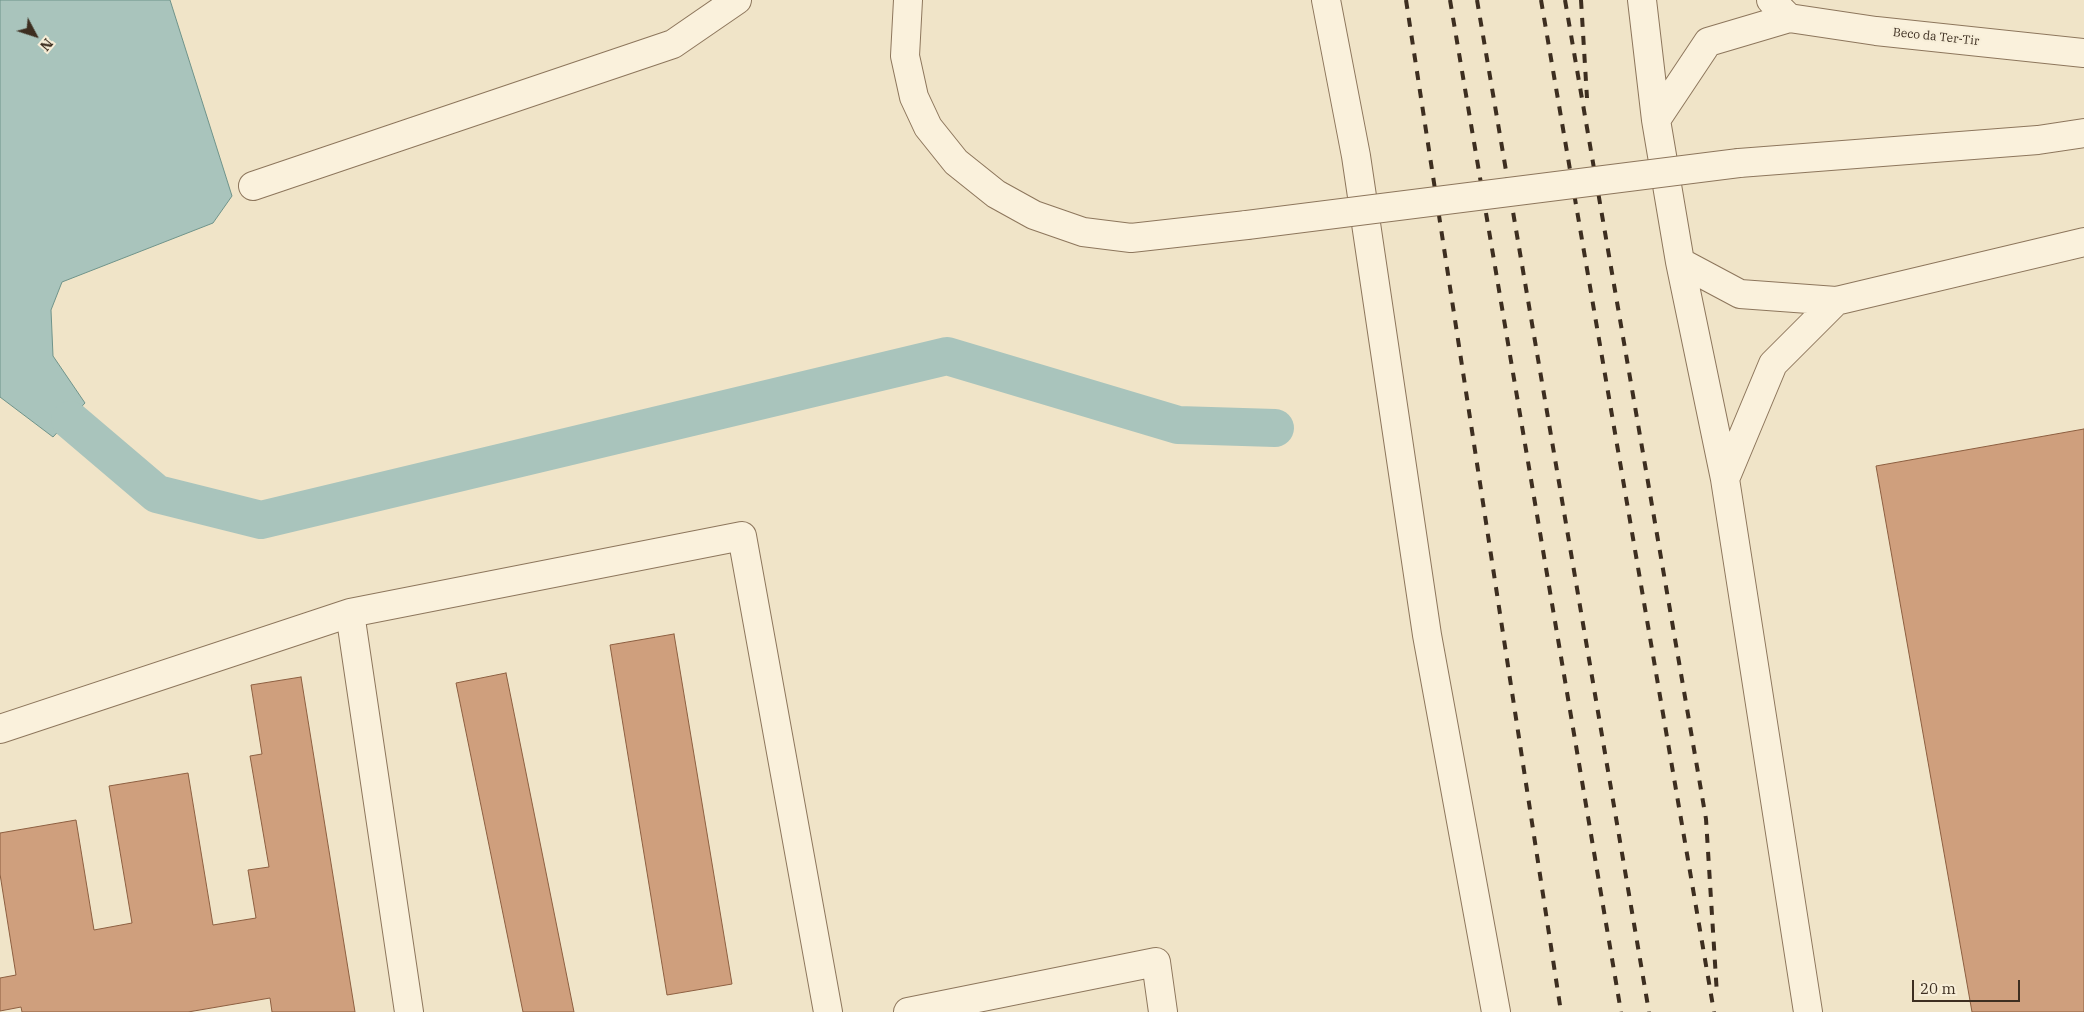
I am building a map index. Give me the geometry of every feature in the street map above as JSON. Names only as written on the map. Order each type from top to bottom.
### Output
[{"type":"street","points":[[253,186],[673,44],[737,0]]},
{"type":"street","points":[[908,0],[905,56],[914,97],[928,127],[956,162],[996,194],[1034,215],[1083,232],[1112,236],[1131,238],[1247,225],[1739,163],[2038,140],[2084,133]]},
{"type":"street","points":[[1326,0],[1356,156],[1426,635],[1496,1012]]},
{"type":"street","points":[[1642,0],[1656,120],[1680,262],[1725,478],[1808,1012]]},
{"type":"street","name":"Beco da Ter-Tir","points":[[1656,120],[1708,42],[1780,9],[1876,31],[2084,53]]},
{"type":"street","points":[[2038,140],[2084,145]]},
{"type":"street","points":[[1680,262],[1740,294],[1836,301],[2084,242]]},
{"type":"street","points":[[1725,478],[1773,364],[1836,301]]},
{"type":"street","points":[[0,728],[350,613],[742,536],[828,1012]]},
{"type":"street","points":[[350,613],[408,1012]]},
{"type":"street","points":[[908,1012],[1156,962],[1164,1012]]},
{"type":"water","points":[[0,0],[170,0],[232,196],[213,223],[62,282],[51,310],[53,356],[85,403],[53,437],[0,397]]},
{"type":"building","points":[[2084,429],[2084,1012],[1972,1012],[1876,466]]},
{"type":"building","points":[[674,634],[732,984],[667,995],[610,645]]},
{"type":"building","points":[[506,673],[574,1012],[523,1012],[456,683]]},
{"type":"building","points":[[301,677],[355,1012],[272,1012],[270,998],[188,1012],[22,1012],[21,1007],[0,1011],[0,978],[16,975],[0,874],[0,833],[76,820],[94,930],[132,923],[109,786],[188,773],[213,925],[256,918],[248,870],[269,867],[250,756],[262,754],[251,685]]},
{"type":"waterway","points":[[70,420],[157,494],[261,520],[947,356],[1178,425],[1275,428]]},
{"type":"railway","points":[[1406,0],[1561,1012]]},
{"type":"railway","points":[[1450,0],[1621,1012]]},
{"type":"railway","points":[[1477,0],[1649,1012]]},
{"type":"railway","points":[[1541,0],[1714,1012]]},
{"type":"railway","points":[[1565,0],[1706,819],[1717,995]]},
{"type":"railway","points":[[1581,0],[1587,98]]}]
